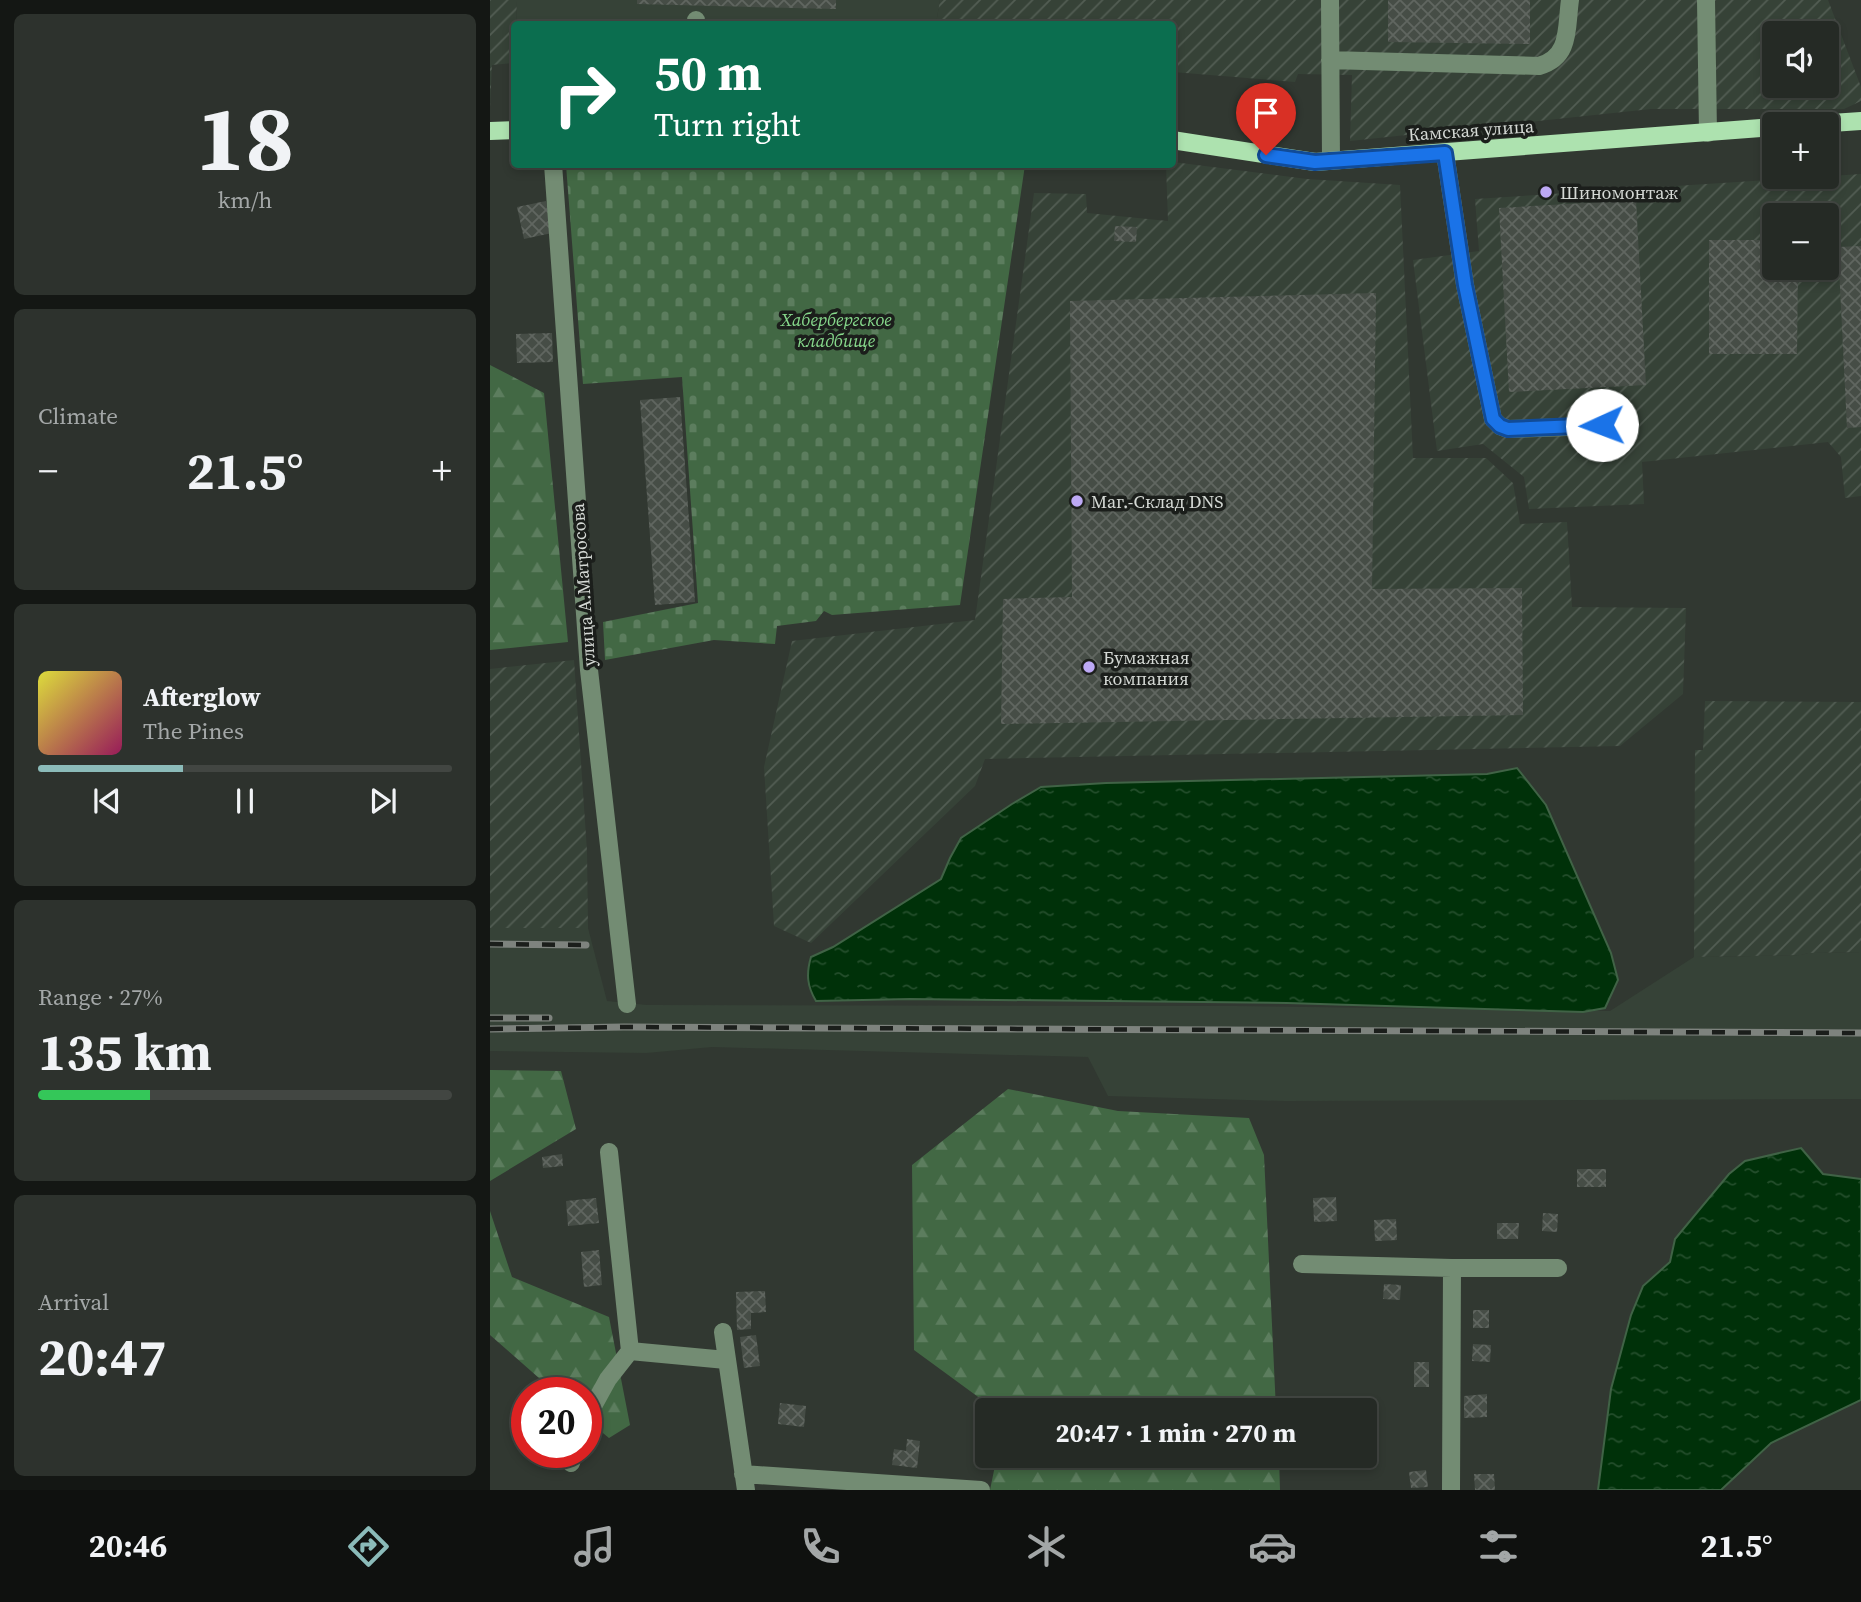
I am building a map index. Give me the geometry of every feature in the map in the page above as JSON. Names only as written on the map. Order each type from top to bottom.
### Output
[{"type":"main road","points":[[1839,122],[1861,121]]},
{"type":"main road","name":"Камская улица","points":[[1176,141],[1315,162],[1762,129]]},
{"type":"main road","points":[[490,131],[511,130]]},
{"type":"street","points":[[1330,0],[1331,161]]},
{"type":"street","points":[[1330,60],[1539,66],[1558,57],[1564,48],[1570,0]]},
{"type":"street","points":[[1706,0],[1708,132]]},
{"type":"street","points":[[1445,153],[1465,285],[1493,419],[1508,429],[1626,425]]},
{"type":"street","name":"улица А.Матросова","points":[[554,168],[589,670],[627,1004]]},
{"type":"street","points":[[602,1390],[630,1351],[609,1152]]},
{"type":"street","points":[[1302,1264],[1559,1268]]},
{"type":"street","points":[[1451,1490],[1452,1268]]},
{"type":"street","points":[[723,1332],[744,1482],[981,1490]]},
{"type":"street","points":[[630,1351],[726,1360]]},
{"type":"shaded area","points":[[490,0],[517,0],[516,21],[511,21],[511,63],[492,65],[490,107]]},
{"type":"shaded area","points":[[517,0],[940,0],[936,21],[516,21]]},
{"type":"shaded area","points":[[940,0],[1828,0],[1836,21],[1762,21],[1762,98],[1839,98],[1839,29],[1861,87],[1861,101],[1844,109],[1651,109],[1350,141],[1352,75],[1298,74],[1295,82],[1176,72],[1176,21],[936,21]]},
{"type":"shaded area","points":[[1176,162],[1307,179],[1400,185],[1413,458],[1486,458],[1513,483],[1520,524],[1567,522],[1572,607],[1686,608],[1683,694],[1620,746],[985,759],[975,786],[811,943],[774,926],[764,767],[792,641],[975,620],[1034,193],[1086,194],[1087,213],[1168,221],[1166,168],[1176,168]]},
{"type":"shaded area","points":[[1861,174],[1861,496],[1845,498],[1841,457],[1828,442],[1642,462],[1644,504],[1529,509],[1524,477],[1483,444],[1437,451],[1413,260],[1479,251],[1475,199],[1762,180],[1762,189],[1839,189],[1839,175]]},
{"type":"shaded area","points":[[574,660],[587,851],[588,928],[490,928],[490,669]]},
{"type":"shaded area","points":[[1705,701],[1861,702],[1861,952],[1694,957],[1695,750],[1703,750]]},
{"type":"shaded area","points":[[490,928],[588,928],[607,1001],[647,1005],[1234,1006],[1610,1011],[1694,957],[1861,952],[1861,1099],[1285,1101],[1108,1096],[1088,1057],[712,1047],[646,1053],[490,1051]]},
{"type":"green space","name":"Хабербергское кладбище","points":[[566,168],[1025,168],[960,605],[832,615],[824,611],[816,621],[777,626],[775,644],[714,640],[605,660],[603,622],[698,603],[682,377],[583,384]]},
{"type":"green space","points":[[490,365],[544,393],[568,642],[490,650]]},
{"type":"green space","points":[[490,1070],[561,1071],[576,1129],[490,1181]]},
{"type":"green space","points":[[1008,1089],[1118,1111],[1249,1118],[1264,1155],[1275,1398],[980,1398],[914,1350],[912,1165]]},
{"type":"green space","points":[[490,1211],[512,1277],[609,1317],[630,1425],[609,1438],[602,1432],[602,1377],[538,1377],[490,1335]]},
{"type":"green space","points":[[995,1468],[1279,1468],[1280,1490],[990,1490]]},
{"type":"water","points":[[1517,768],[1546,805],[1611,953],[1618,980],[1605,1008],[1583,1012],[1287,1003],[910,999],[816,1001],[809,985],[808,969],[811,957],[833,947],[941,879],[961,838],[1041,787],[1106,783],[1487,774]]},
{"type":"water","points":[[1801,1148],[1823,1174],[1861,1179],[1861,1400],[1771,1443],[1721,1490],[1598,1490],[1611,1389],[1631,1315],[1643,1286],[1670,1262],[1675,1239],[1729,1174],[1745,1161]]},
{"type":"building","points":[[637,0],[836,0],[836,9],[637,4]]},
{"type":"building","points":[[1388,0],[1530,0],[1530,44],[1388,42]]},
{"type":"building","points":[[1636,200],[1646,385],[1509,392],[1499,208]]},
{"type":"building","points":[[546,201],[552,233],[524,239],[517,207]]},
{"type":"building","points":[[1115,226],[1137,227],[1136,242],[1114,241]]},
{"type":"building","points":[[1709,240],[1762,240],[1762,280],[1798,280],[1797,354],[1709,354]]},
{"type":"building","points":[[1861,246],[1861,427],[1847,428],[1839,247]]},
{"type":"building","points":[[1376,293],[1372,589],[1522,588],[1523,715],[1001,724],[1003,599],[1072,597],[1070,301]]},
{"type":"building","points":[[552,333],[553,362],[517,363],[516,334]]},
{"type":"building","points":[[680,397],[695,602],[655,605],[640,400]]},
{"type":"building","points":[[562,1154],[563,1166],[543,1168],[542,1157]]},
{"type":"building","points":[[1577,1169],[1606,1169],[1606,1187],[1577,1187]]},
{"type":"building","points":[[1336,1197],[1337,1221],[1314,1222],[1313,1198]]},
{"type":"building","points":[[596,1198],[599,1223],[568,1226],[566,1201]]},
{"type":"building","points":[[1543,1213],[1558,1214],[1557,1232],[1542,1231]]},
{"type":"building","points":[[1396,1219],[1397,1240],[1375,1241],[1374,1220]]},
{"type":"building","points":[[1497,1223],[1519,1223],[1518,1239],[1497,1239]]},
{"type":"building","points":[[599,1250],[602,1285],[584,1287],[581,1252]]},
{"type":"building","points":[[1384,1284],[1401,1285],[1400,1300],[1383,1299]]},
{"type":"building","points":[[765,1291],[766,1312],[751,1313],[751,1329],[737,1330],[736,1292]]},
{"type":"building","points":[[1473,1310],[1489,1310],[1489,1328],[1473,1328]]},
{"type":"building","points":[[756,1335],[760,1366],[744,1368],[740,1337]]},
{"type":"building","points":[[1473,1344],[1491,1345],[1490,1362],[1472,1361]]},
{"type":"building","points":[[1414,1362],[1429,1362],[1429,1387],[1414,1387]]},
{"type":"building","points":[[1487,1394],[1487,1417],[1464,1418],[1464,1396]]},
{"type":"building","points":[[780,1403],[806,1406],[804,1427],[778,1424]]},
{"type":"building","points":[[907,1439],[920,1441],[917,1468],[892,1465],[894,1449],[906,1451]]},
{"type":"building","points":[[1426,1470],[1428,1487],[1411,1488],[1409,1472]]},
{"type":"building","points":[[1474,1474],[1494,1474],[1495,1490],[1475,1490]]},
{"type":"railway","points":[[490,944],[586,945]]},
{"type":"railway","points":[[490,1018],[549,1018]]},
{"type":"railway","points":[[490,1029],[624,1027],[1861,1033]]},
{"type":"place","name":"Шиномонтаж","points":[[1546,192]]},
{"type":"place","name":"Маг.-Склад DNS","points":[[1077,501]]},
{"type":"place","name":"Бумажная компания","points":[[1089,667]]},
{"type":"route","points":[[1266,155],[1315,162],[1445,153],[1465,285],[1493,419],[1508,429],[1602,425]]}]
